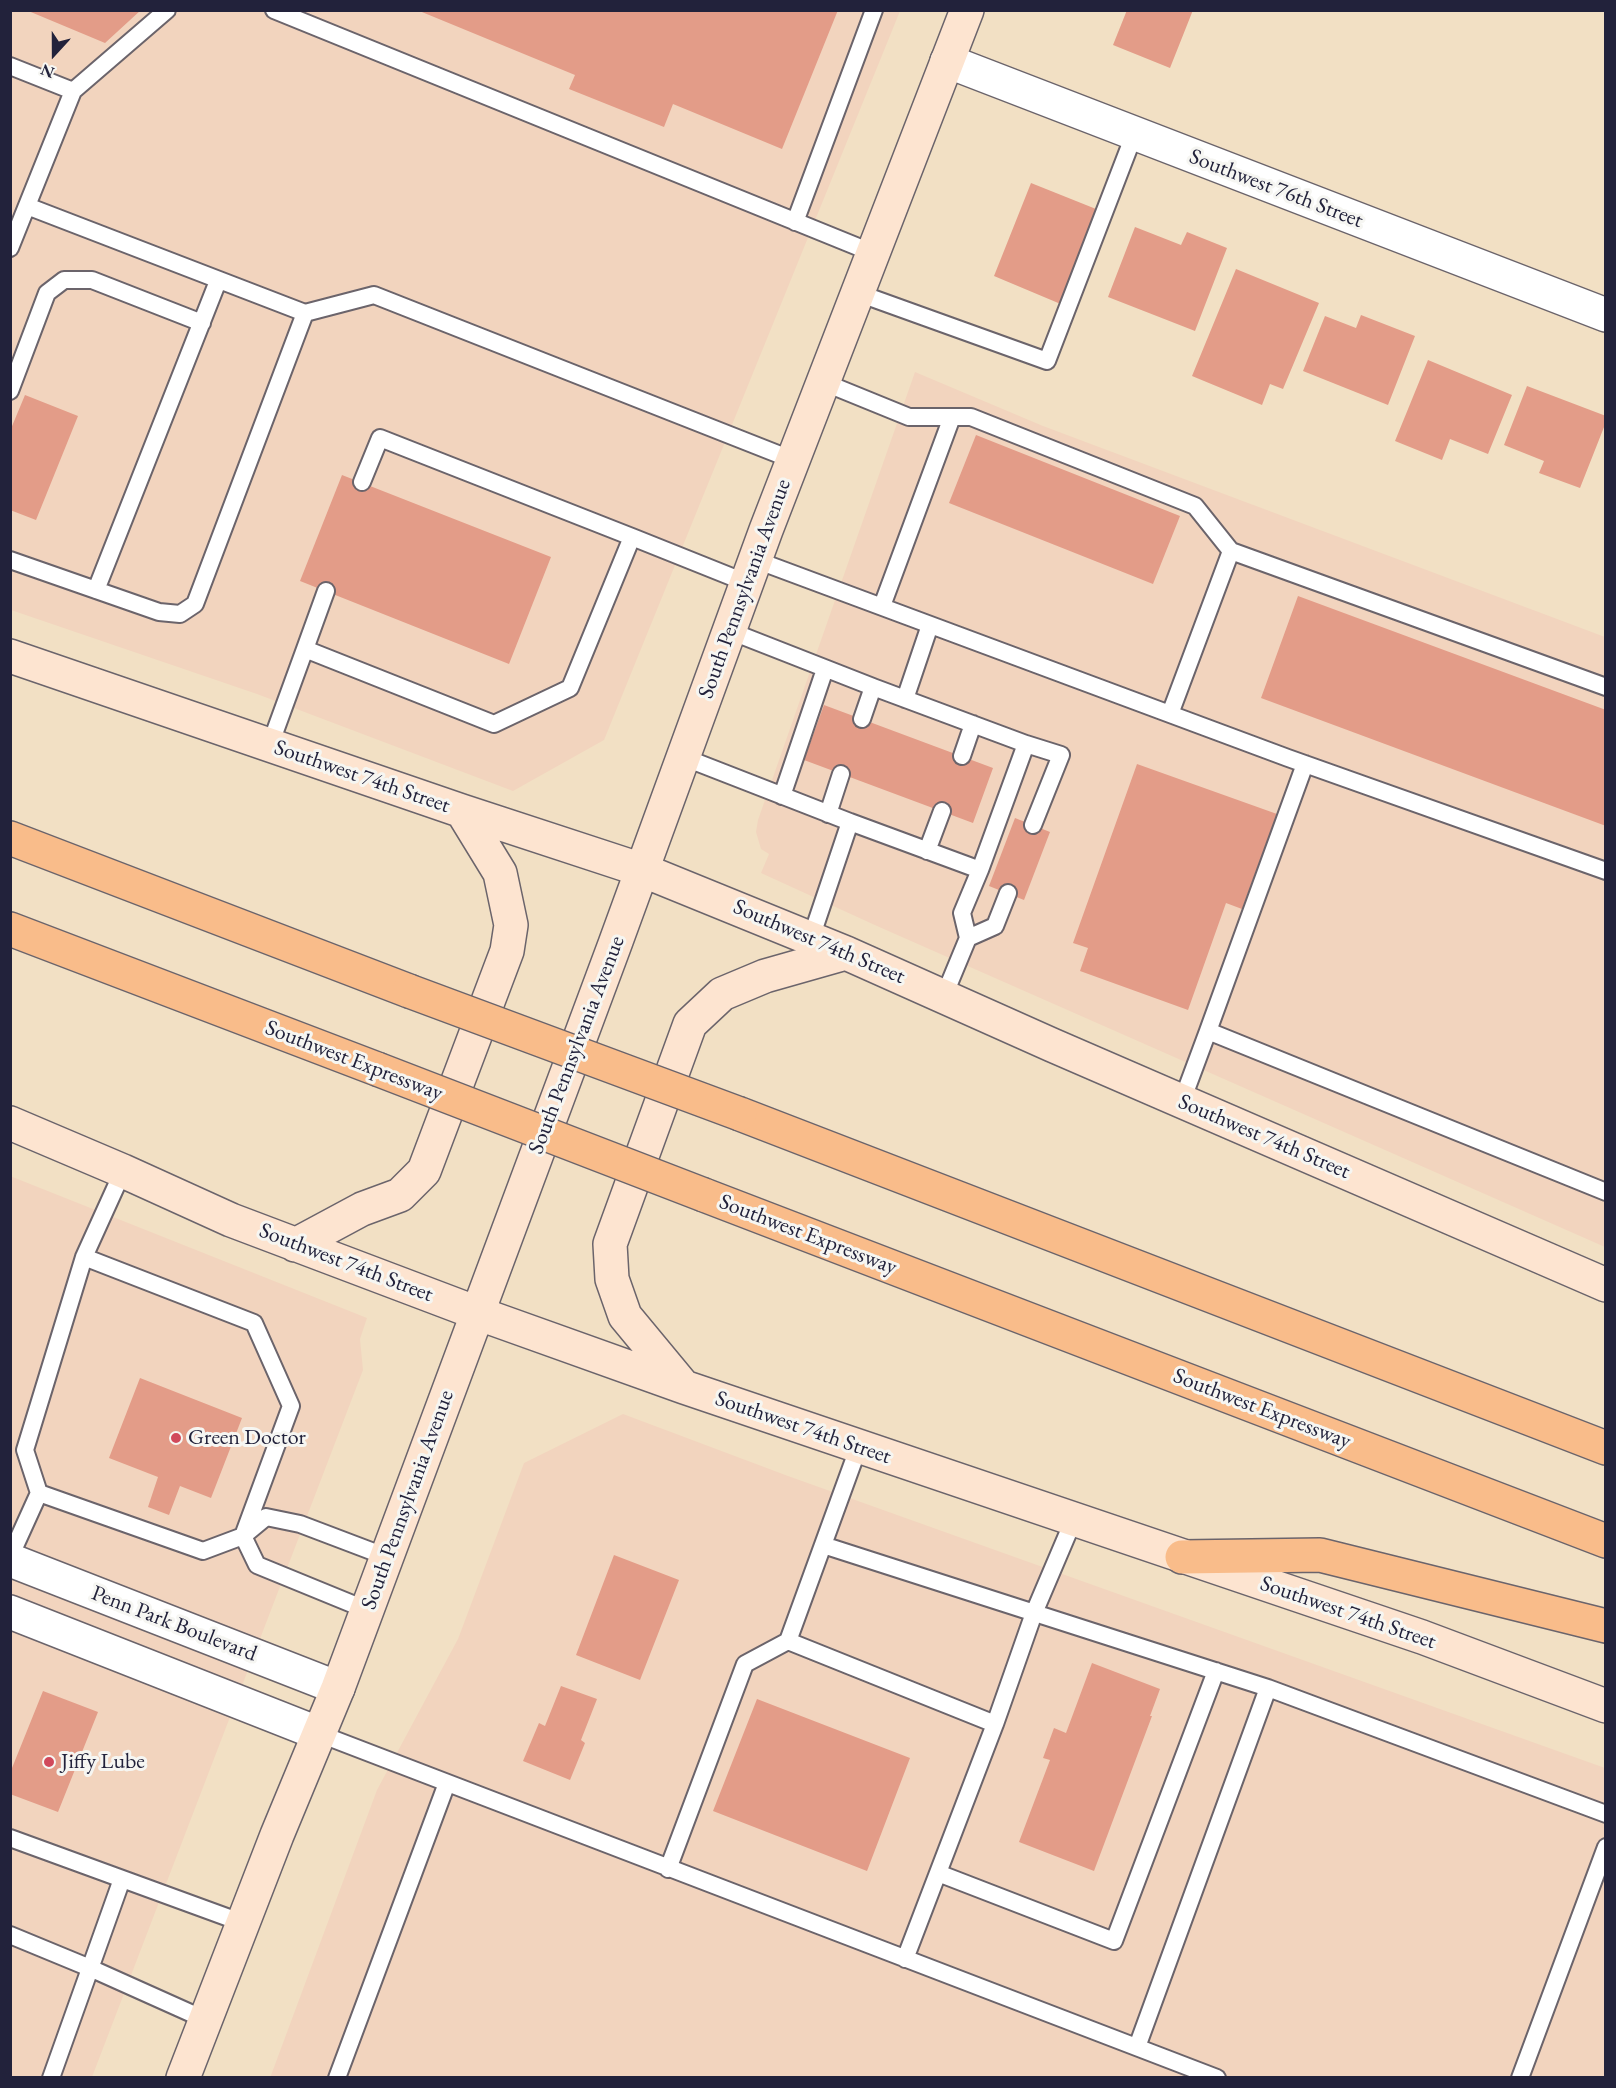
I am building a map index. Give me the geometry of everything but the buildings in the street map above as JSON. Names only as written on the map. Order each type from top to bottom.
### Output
[{"type":"highway","points":[[10,838],[409,991],[740,1114],[1605,1448]]},
{"type":"highway","name":"Southwest Expressway","points":[[10,929],[1605,1541]]},
{"type":"highway","points":[[1182,1557],[1320,1555],[1605,1626]]},
{"type":"main road","name":"South Pennsylvania Avenue","points":[[183,2078],[338,1688],[751,571],[967,10]]},
{"type":"main road","name":"Southwest 74th Street","points":[[10,656],[462,812],[642,870],[846,953],[1605,1285]]},
{"type":"main road","points":[[294,1245],[362,1209],[400,1195],[424,1171],[507,951],[511,926],[500,873],[462,812]]},
{"type":"main road","points":[[684,1387],[625,1316],[612,1279],[610,1244],[690,1024],[722,994],[765,976],[846,953]]},
{"type":"main road","name":"Southwest 74th Street","points":[[13,1131],[123,1171],[231,1220],[294,1245],[477,1313],[684,1387],[1422,1637],[1605,1706]]},
{"type":"street","name":"Southwest 76th Street","points":[[947,61],[1605,315]]},
{"type":"street","name":"Penn Park Boulevard","points":[[10,1559],[338,1688]]},
{"type":"street","points":[[10,1612],[320,1734]]},
{"type":"lane","points":[[10,248],[73,91],[167,10]]},
{"type":"lane","points":[[274,10],[873,253]]},
{"type":"lane","points":[[795,222],[874,10]]},
{"type":"lane","points":[[10,66],[73,91]]},
{"type":"lane","points":[[858,292],[1047,362],[1134,135]]},
{"type":"lane","points":[[27,206],[305,314],[374,295],[793,460]]},
{"type":"lane","points":[[10,391],[47,293],[64,280],[92,280],[202,323]]},
{"type":"lane","points":[[96,590],[218,281]]},
{"type":"lane","points":[[10,560],[159,612],[180,615],[195,604],[305,314]]},
{"type":"lane","points":[[823,382],[909,417],[971,417],[1195,506],[1231,551],[1605,687]]},
{"type":"lane","points":[[882,606],[952,417]]},
{"type":"lane","points":[[362,482],[380,438],[632,537],[882,606],[1305,764],[1605,871]]},
{"type":"lane","points":[[305,649],[494,724],[570,688],[632,537]]},
{"type":"lane","points":[[1170,714],[1231,551]]},
{"type":"lane","points":[[270,745],[326,591]]},
{"type":"lane","points":[[905,699],[930,625]]},
{"type":"lane","points":[[730,631],[905,699],[1061,755],[1033,825]]},
{"type":"lane","points":[[782,796],[825,669]]},
{"type":"lane","points":[[862,719],[873,687]]},
{"type":"lane","points":[[962,756],[973,724]]},
{"type":"lane","points":[[944,996],[968,938],[962,913],[1026,744]]},
{"type":"lane","points":[[683,756],[828,814],[980,870]]},
{"type":"lane","points":[[1182,1101],[1305,764]]},
{"type":"lane","points":[[828,814],[841,774]]},
{"type":"lane","points":[[927,851],[942,812]]},
{"type":"lane","points":[[811,938],[850,822]]},
{"type":"lane","points":[[968,938],[995,926],[1008,893]]},
{"type":"lane","points":[[1208,1031],[1605,1192]]},
{"type":"lane","points":[[10,1559],[39,1493],[25,1450],[84,1257],[123,1171]]},
{"type":"lane","points":[[84,1257],[254,1323],[291,1406],[243,1536],[257,1565],[367,1610]]},
{"type":"lane","points":[[668,1869],[745,1664],[788,1641],[859,1446]]},
{"type":"lane","points":[[39,1493],[203,1551],[243,1536],[266,1517],[300,1524],[387,1557]]},
{"type":"lane","points":[[905,1959],[995,1724],[1034,1613],[1074,1519]]},
{"type":"lane","points":[[823,1545],[1268,1688],[1605,1814]]},
{"type":"lane","points":[[788,1641],[995,1724]]},
{"type":"lane","points":[[938,1873],[1114,1941],[1215,1671]]},
{"type":"lane","points":[[1137,2047],[1268,1688]]},
{"type":"lane","points":[[320,1734],[1217,2078]]},
{"type":"lane","points":[[337,2078],[447,1783]]},
{"type":"lane","points":[[10,1838],[243,1923]]},
{"type":"lane","points":[[1520,2078],[1605,1847]]},
{"type":"lane","points":[[51,2078],[122,1879]]},
{"type":"lane","points":[[10,1935],[206,2020]]},
{"type":"shaded area","points":[[11,11],[900,11],[604,740],[513,791],[257,694],[11,610]]},
{"type":"shaded area","points":[[915,372],[1043,426],[1605,637],[1605,1247],[761,873],[769,854],[761,849],[756,832],[758,820]]},
{"type":"shaded area","points":[[10,1176],[367,1318],[360,1339],[363,1370],[92,2077],[11,2077]]},
{"type":"shaded area","points":[[623,1414],[788,1476],[1605,1768],[1605,2077],[270,2078],[377,1790],[458,1639],[524,1463]]},
{"type":"place","name":"Green Doctor","points":[[176,1438]]},
{"type":"place","name":"Jiffy Lube","points":[[49,1762]]}]
